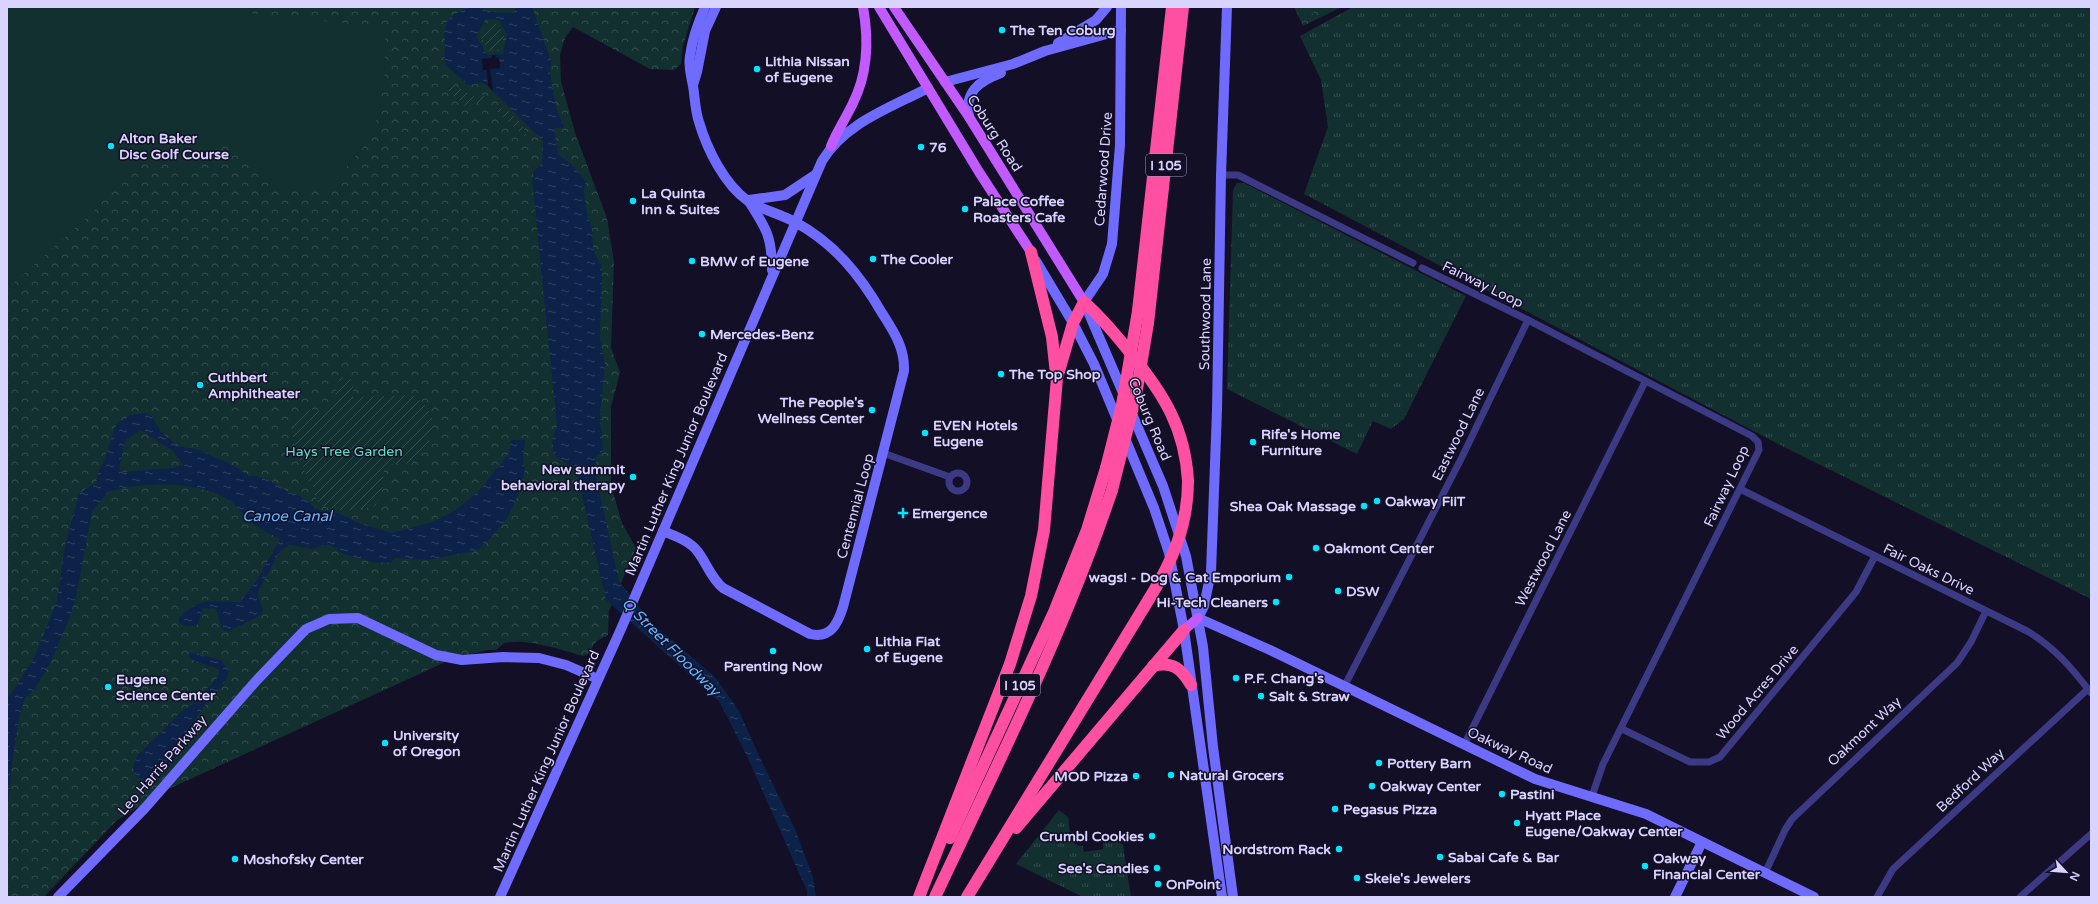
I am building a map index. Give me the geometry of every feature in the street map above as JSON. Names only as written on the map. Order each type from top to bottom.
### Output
[{"type":"highway","name":"I 105","points":[[923,897],[1054,612],[1087,530],[1106,468],[1128,376],[1138,311],[1172,7]]},
{"type":"highway","name":"I 105","points":[[935,897],[1064,618],[1091,552],[1112,490],[1136,395],[1148,323],[1183,7]]},
{"type":"highway","points":[[919,897],[1010,664],[1031,596],[1044,530],[1057,378],[1057,358],[1031,252]]},
{"type":"highway","points":[[967,897],[1149,599],[1178,545],[1186,511],[1188,481],[1187,458],[1171,410],[1155,384],[1110,326],[1084,302],[1057,358]]},
{"type":"highway","points":[[991,858],[1184,630]]},
{"type":"highway","points":[[1153,666],[1168,664],[1178,668],[1191,684]]},
{"type":"main road","points":[[705,7],[697,28],[689,57],[689,75],[693,85],[695,106],[704,138],[728,180],[748,200],[769,235],[772,250],[772,276]]},
{"type":"main road","points":[[693,85],[705,31],[716,7]]},
{"type":"main road","points":[[831,146],[836,132],[854,103],[861,81],[866,46],[863,7]]},
{"type":"main road","points":[[879,7],[1031,252],[1073,323],[1094,364],[1154,508],[1169,553],[1184,630],[1222,897]]},
{"type":"main road","name":"Coburg Road","points":[[894,7],[970,118],[1084,302],[1163,486],[1186,556],[1204,648],[1213,747],[1233,897]]},
{"type":"main road","points":[[1045,51],[1096,20],[1107,7]]},
{"type":"main road","name":"Cedarwood Drive","points":[[1084,302],[1103,274],[1112,244],[1120,145],[1121,7]]},
{"type":"main road","name":"Southwood Lane","points":[[1198,618],[1204,606],[1211,572],[1217,410],[1221,175],[1227,7]]},
{"type":"main road","points":[[945,82],[1013,64],[1045,51],[1122,30]]},
{"type":"main road","points":[[928,88],[933,74],[930,59]]},
{"type":"main road","points":[[970,118],[967,106],[971,95],[987,78],[1005,72],[1013,64]]},
{"type":"main road","name":"Martin Luther King Junior Boulevard","points":[[500,897],[621,628],[814,175],[831,146],[863,122],[928,88]]},
{"type":"main road","points":[[748,200],[785,195],[814,175]]},
{"type":"main road","name":"Centennial Loop","points":[[663,531],[693,546],[699,552],[714,579],[723,588],[810,634],[824,634],[835,627],[840,618],[904,371],[904,359],[901,346],[868,289],[846,260],[817,236],[794,221],[748,200]]},
{"type":"main road","name":"Leo Harris Parkway","points":[[58,897],[145,808],[221,719],[306,629],[329,619],[358,618],[436,655],[462,660],[503,657],[538,658],[566,665],[598,679]]},
{"type":"main road","points":[[1184,630],[1198,618]]},
{"type":"main road","name":"Oakway Road","points":[[1198,618],[1270,650],[1535,779],[1646,814],[1814,897]]},
{"type":"main road","points":[[1675,897],[1702,842]]},
{"type":"street","points":[[1221,175],[1238,175],[1413,264]]},
{"type":"street","name":"Fairway Loop","points":[[1422,268],[1528,320],[1756,439],[1759,446],[1759,450],[1740,489],[1604,764],[1592,796]]},
{"type":"street","name":"Eastwood Lane","points":[[1344,687],[1458,463],[1528,320]]},
{"type":"street","name":"Westwood Lane","points":[[1464,745],[1645,382]]},
{"type":"street","points":[[883,453],[950,477]]},
{"type":"street","name":"Fair Oaks Drive","points":[[1740,489],[2027,631],[2045,643],[2070,665],[2089,691]]},
{"type":"street","name":"Wood Acres Drive","points":[[1622,729],[1690,762],[1709,762],[1720,757],[1856,592],[1875,556]]},
{"type":"street","name":"Oakmont Way","points":[[1765,873],[1784,830],[1792,819],[1957,663],[1971,642],[1986,611]]},
{"type":"street","name":"Bedford Way","points":[[1877,897],[1893,869],[2089,691]]},
{"type":"street","points":[[2020,897],[2091,834]]},
{"type":"green space","points":[[7,7],[695,7],[683,46],[681,64],[674,70],[650,69],[573,27],[565,38],[560,55],[561,81],[575,133],[607,218],[614,262],[611,348],[620,372],[611,407],[611,485],[622,523],[636,548],[609,611],[608,635],[597,641],[590,652],[583,656],[544,645],[523,642],[505,643],[495,650],[486,650],[465,656],[463,654],[162,792],[116,821],[44,897],[7,897]]},
{"type":"green space","name":"Alton Baker Disc Golf Course","points":[[7,7],[194,7],[386,28],[384,82],[373,136],[327,189],[278,189],[246,152],[218,142],[185,178],[150,150],[91,214],[9,287],[7,287]]},
{"type":"green space","points":[[1294,7],[1342,7],[1303,26]]},
{"type":"green space","points":[[1296,7],[1311,7],[1314,13],[1302,18]]},
{"type":"green space","points":[[1353,7],[2091,7],[2091,599],[1784,447],[1304,194],[1328,127],[1321,80],[1300,36]]},
{"type":"green space","points":[[487,23],[498,24],[504,36],[501,49],[489,51],[481,37]]},
{"type":"green space","points":[[451,83],[455,83],[459,89],[460,88],[471,96],[484,95],[487,101],[473,104],[468,109],[448,90]]},
{"type":"green space","points":[[499,108],[513,114],[524,129],[526,138],[496,110]]},
{"type":"green space","points":[[1237,183],[1244,183],[1466,296],[1404,419],[1391,429],[1373,421],[1357,454],[1227,389],[1233,190]]},
{"type":"green space","name":"Hays Tree Garden","points":[[344,377],[350,378],[353,383],[354,390],[352,397],[413,395],[426,406],[432,416],[433,431],[427,447],[412,463],[387,465],[385,467],[383,488],[375,506],[338,510],[321,505],[316,499],[314,490],[296,452],[293,432],[295,423],[301,415],[307,411],[318,410],[324,412],[335,398],[339,379]]},
{"type":"green space","points":[[1059,810],[1068,817],[1072,840],[1078,845],[1083,846],[1084,852],[1103,849],[1103,843],[1117,842],[1123,845],[1131,897],[1083,897],[1016,864]]},
{"type":"water","name":"Q Street Floodway","points":[[472,7],[488,11],[513,13],[516,7],[532,7],[551,61],[550,72],[556,108],[564,127],[554,128],[558,154],[574,167],[586,181],[584,192],[587,215],[592,228],[593,249],[602,267],[600,339],[605,365],[600,416],[603,450],[596,456],[596,477],[619,581],[653,624],[715,677],[739,711],[795,829],[813,877],[816,897],[807,897],[807,891],[747,756],[719,701],[606,600],[576,469],[555,456],[553,448],[553,438],[557,426],[532,179],[534,171],[542,164],[543,141],[488,86],[482,83],[468,85],[446,65],[444,56],[446,24],[452,16]],"holes":[[[486,19],[499,20],[507,35],[503,54],[487,55],[476,36]]]},
{"type":"water","name":"Canoe Canal","points":[[146,413],[152,416],[161,432],[179,447],[197,449],[234,466],[249,476],[256,476],[272,482],[290,493],[299,495],[318,510],[339,513],[361,524],[392,533],[433,522],[456,510],[479,491],[510,452],[511,440],[525,440],[523,461],[525,469],[522,486],[508,517],[488,541],[478,550],[428,560],[394,558],[391,563],[372,562],[343,554],[332,546],[323,545],[313,549],[289,545],[279,552],[257,594],[263,610],[261,615],[227,632],[222,629],[216,609],[203,608],[198,624],[193,626],[186,626],[179,623],[179,618],[200,603],[214,601],[240,602],[257,580],[280,539],[261,529],[248,519],[229,500],[215,493],[185,486],[170,485],[139,486],[109,491],[92,511],[77,593],[69,619],[51,661],[35,689],[25,698],[19,719],[12,763],[7,816],[7,700],[34,658],[57,601],[65,545],[79,494],[96,484],[98,472],[103,463],[116,425],[129,415]],"holes":[[[141,430],[172,450],[183,465],[174,468],[122,472],[119,469],[125,441]]]},
{"type":"water","points":[[193,653],[221,660],[229,671],[228,676],[222,686],[197,717],[174,760],[158,777],[148,783],[135,775],[133,768],[136,757],[183,710],[192,705],[218,677],[219,670],[190,658],[189,654]]},
{"type":"pier","points":[[492,55],[495,55],[496,58],[499,57],[500,68],[490,69],[493,91],[488,86],[487,70],[483,70],[482,59],[492,58]]},
{"type":"place","name":"The Ten Coburg","points":[[1002,30]]},
{"type":"place","name":"Lithia Nissan of Eugene","points":[[757,69]]},
{"type":"place","name":"Alton Baker Disc Golf Course","points":[[111,146]]},
{"type":"place","name":"76","points":[[921,147]]},
{"type":"place","name":"La Quinta Inn & Suites","points":[[633,201]]},
{"type":"place","name":"Palace Coffee Roasters Cafe","points":[[965,209]]},
{"type":"place","name":"The Cooler","points":[[873,259]]},
{"type":"place","name":"BMW of Eugene","points":[[692,261]]},
{"type":"place","name":"Mercedes-Benz","points":[[702,334]]},
{"type":"place","name":"The Top Shop","points":[[1001,374]]},
{"type":"place","name":"Cuthbert Amphitheater","points":[[200,385]]},
{"type":"place","name":"The People's Wellness Center","points":[[872,410]]},
{"type":"place","name":"EVEN Hotels Eugene","points":[[925,433]]},
{"type":"place","name":"Rife's Home Furniture","points":[[1253,442]]},
{"type":"place","name":"New summit behavioral therapy","points":[[633,477]]},
{"type":"place","name":"Oakway FiiT","points":[[1377,501]]},
{"type":"place","name":"Shea Oak Massage","points":[[1364,506]]},
{"type":"place","name":"Emergence","points":[[903,513]]},
{"type":"place","name":"Oakmont Center","points":[[1316,548]]},
{"type":"place","name":"wags! - Dog & Cat Emporium","points":[[1289,577]]},
{"type":"place","name":"DSW","points":[[1338,591]]},
{"type":"place","name":"Hi-Tech Cleaners","points":[[1276,602]]},
{"type":"place","name":"Lithia Fiat of Eugene","points":[[867,649]]},
{"type":"place","name":"Parenting Now","points":[[773,651]]},
{"type":"place","name":"P.F. Chang's","points":[[1236,678]]},
{"type":"place","name":"Eugene Science Center","points":[[108,687]]},
{"type":"place","name":"Salt & Straw","points":[[1261,696]]},
{"type":"place","name":"University of Oregon","points":[[385,743]]},
{"type":"place","name":"Pottery Barn","points":[[1379,763]]},
{"type":"place","name":"Natural Grocers","points":[[1171,775]]},
{"type":"place","name":"MOD Pizza","points":[[1136,776]]},
{"type":"place","name":"Oakway Center","points":[[1372,786]]},
{"type":"place","name":"Pastini","points":[[1502,794]]},
{"type":"place","name":"Pegasus Pizza","points":[[1335,809]]},
{"type":"place","name":"Hyatt Place Eugene/Oakway Center","points":[[1517,823]]},
{"type":"place","name":"Crumbl Cookies","points":[[1152,836]]},
{"type":"place","name":"Nordstrom Rack","points":[[1339,849]]},
{"type":"place","name":"Sabai Cafe & Bar","points":[[1440,857]]},
{"type":"place","name":"Moshofsky Center","points":[[235,859]]},
{"type":"place","name":"Oakway Financial Center","points":[[1645,866]]},
{"type":"place","name":"See's Candies","points":[[1157,868]]},
{"type":"place","name":"Skeie's Jewelers","points":[[1357,878]]},
{"type":"place","name":"OnPoint","points":[[1158,884]]}]
